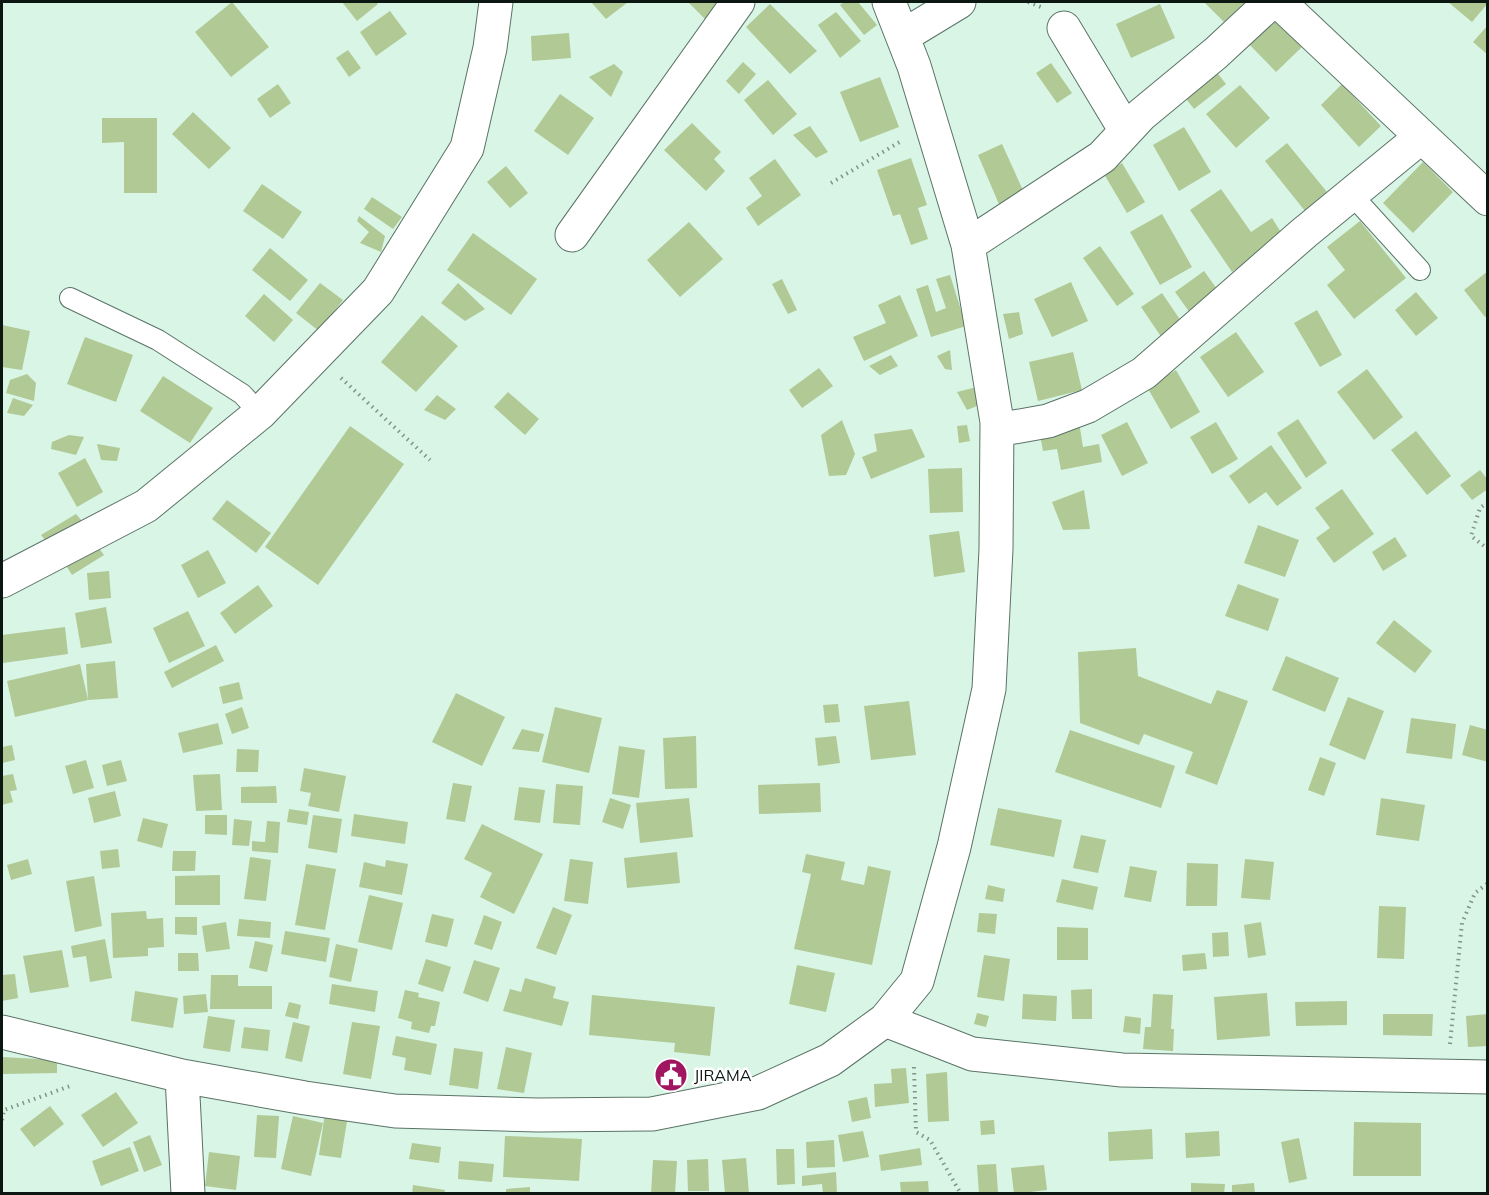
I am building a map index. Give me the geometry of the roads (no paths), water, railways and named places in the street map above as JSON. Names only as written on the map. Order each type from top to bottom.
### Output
[{"type":"street","points":[[2,581],[146,506],[260,413],[378,291],[467,148],[489,48],[496,2]]},
{"type":"street","points":[[572,235],[738,2]]},
{"type":"street","points":[[2,1032],[182,1076],[395,1111],[538,1115],[652,1114],[758,1093],[830,1060],[885,1020],[917,981],[954,847],[989,689],[996,549],[997,430],[968,245],[932,123],[903,36],[889,2]]},
{"type":"street","points":[[903,36],[959,2]]},
{"type":"street","points":[[968,245],[1102,157],[1141,114],[1216,53],[1272,2]]},
{"type":"street","points":[[1279,2],[1488,199]]},
{"type":"street","points":[[1064,28],[1126,131]]},
{"type":"street","points":[[997,430],[1048,421],[1088,406],[1144,373],[1304,233],[1421,137]]},
{"type":"street","points":[[885,1020],[972,1054],[1122,1070],[1488,1077]]},
{"type":"street","points":[[182,1076],[188,1194]]},
{"type":"lane","points":[[1352,195],[1420,270]]},
{"type":"lane","points":[[70,298],[158,340],[242,394],[260,413]]},
{"type":"place","name":"JIRAMA","points":[[671,1075]]}]
